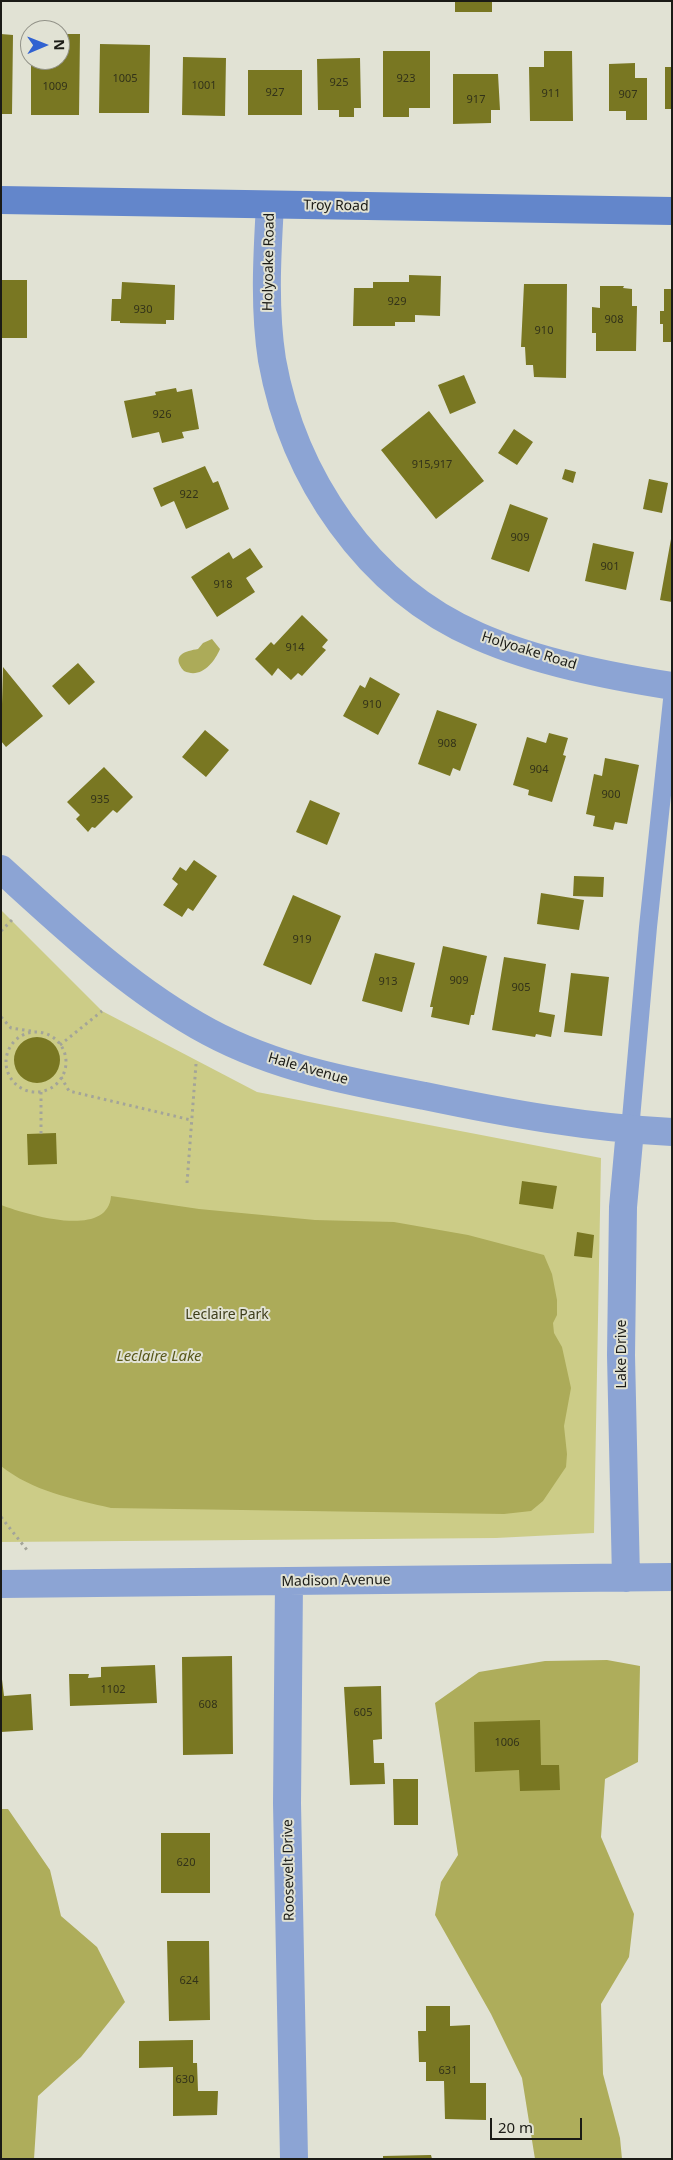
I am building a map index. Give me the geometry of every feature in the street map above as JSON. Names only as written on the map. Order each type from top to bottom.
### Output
[{"type":"main road","name":"Troy Road","points":[[1,200],[672,211]]},
{"type":"street","name":"Holyoake Road","points":[[270,205],[266,301],[272,360],[285,408],[302,455],[322,495],[355,543],[388,578],[426,608],[478,636],[532,655],[672,686]]},
{"type":"street","name":"Hale Avenue","points":[[1,869],[62,925],[155,1000],[209,1032],[268,1059],[329,1077],[500,1111],[630,1130],[672,1132]]},
{"type":"street","name":"Lake Drive","points":[[626,1578],[621,1355],[623,1207],[630,1130]]},
{"type":"street","name":"Madison Avenue","points":[[1,1584],[672,1577]]},
{"type":"street","name":"Roosevelt Drive","points":[[289,1581],[287,1803],[294,2159]]},
{"type":"lane","points":[[630,1130],[648,927],[672,700]]},
{"type":"path","points":[[1,931],[14,919]]},
{"type":"path","points":[[60,1045],[102,1011]]},
{"type":"path","points":[[1,1017],[11,1028],[49,1034],[60,1045],[65,1061],[61,1077],[50,1088],[41,1092],[19,1086],[8,1073],[6,1064],[10,1046],[16,1039],[34,1032]]},
{"type":"path","points":[[187,1183],[196,1064]]},
{"type":"path","points":[[1,1072],[8,1073]]},
{"type":"path","points":[[61,1077],[69,1092],[191,1120]]},
{"type":"path","points":[[41,1092],[41,1134]]},
{"type":"path","points":[[1,1517],[27,1550]]},
{"type":"green space","name":"Leclaire Park","points":[[1,910],[102,1011],[257,1092],[601,1158],[594,1533],[496,1538],[1,1542]]},
{"type":"shaded area","points":[[607,1660],[640,1666],[638,1762],[605,1779],[601,1837],[634,1914],[629,1957],[601,2004],[603,2074],[620,2138],[622,2159],[535,2159],[522,2078],[491,2014],[435,1915],[441,1882],[458,1855],[435,1703],[479,1672],[545,1661]]},
{"type":"shaded area","points":[[1,1809],[8,1809],[50,1870],[61,1916],[97,1947],[125,2002],[81,2057],[38,2096],[34,2159],[1,2159]]},
{"type":"water","points":[[212,639],[220,649],[210,664],[196,673],[184,671],[179,661],[181,655],[198,649],[203,643]]},
{"type":"water","name":"Leclaire Lake","points":[[111,1196],[199,1209],[315,1220],[394,1222],[468,1235],[544,1255],[552,1274],[557,1300],[557,1315],[553,1323],[554,1333],[562,1347],[571,1388],[564,1426],[567,1454],[566,1467],[543,1501],[531,1511],[504,1514],[111,1508],[53,1493],[13,1475],[1,1466],[1,1205],[46,1218],[81,1221],[96,1217],[106,1209]]},
{"type":"building","points":[[455,1],[492,1],[492,12],[455,12]]},
{"type":"building","points":[[1,34],[13,35],[12,114],[1,114]]},
{"type":"building","points":[[70,34],[80,34],[79,115],[31,115],[31,70],[70,70]]},
{"type":"building","points":[[100,44],[150,45],[149,113],[99,113]]},
{"type":"building","points":[[383,51],[430,51],[430,108],[409,108],[409,117],[383,117]]},
{"type":"building","points":[[544,51],[572,51],[573,121],[530,121],[529,67],[544,67]]},
{"type":"building","points":[[183,57],[226,58],[225,116],[182,115]]},
{"type":"building","points":[[360,58],[361,108],[354,108],[354,117],[339,117],[339,110],[318,110],[317,59]]},
{"type":"building","points":[[635,63],[635,78],[647,78],[647,120],[626,120],[626,111],[609,111],[609,64]]},
{"type":"building","points":[[665,67],[672,67],[672,109],[665,109]]},
{"type":"building","points":[[248,70],[302,70],[302,115],[248,115]]},
{"type":"building","points":[[453,74],[498,74],[500,110],[491,110],[491,123],[453,124]]},
{"type":"building","points":[[409,275],[441,276],[440,316],[415,315],[415,322],[395,322],[395,326],[353,326],[354,288],[373,288],[373,282],[409,282]]},
{"type":"building","points":[[1,280],[27,280],[27,338],[1,338]]},
{"type":"building","points":[[122,282],[175,285],[174,320],[166,320],[166,324],[120,323],[120,321],[111,321],[112,299],[121,299]]},
{"type":"building","points":[[524,284],[567,284],[566,378],[534,377],[533,365],[526,365],[525,347],[521,347]]},
{"type":"building","points":[[600,286],[624,286],[623,288],[632,289],[632,306],[637,306],[636,351],[596,351],[596,333],[592,333],[592,307],[600,308]]},
{"type":"building","points":[[664,289],[672,289],[672,342],[663,342],[663,324],[660,324],[660,311],[664,311]]},
{"type":"building","points":[[464,375],[476,403],[450,414],[438,385]]},
{"type":"building","points":[[176,388],[177,392],[192,389],[199,429],[182,432],[184,438],[162,443],[159,432],[132,438],[124,401],[156,395],[155,392]]},
{"type":"building","points":[[429,411],[484,481],[436,519],[381,450]]},
{"type":"building","points":[[514,429],[533,442],[517,465],[498,453]]},
{"type":"building","points":[[205,466],[213,483],[218,481],[229,509],[186,529],[174,501],[161,507],[153,488]]},
{"type":"building","points":[[565,469],[576,472],[573,483],[562,479]]},
{"type":"building","points":[[649,479],[668,483],[662,513],[643,509]]},
{"type":"building","points":[[510,504],[548,518],[529,572],[491,559]]},
{"type":"building","points":[[672,539],[672,602],[660,600]]},
{"type":"building","points":[[593,543],[634,552],[626,590],[585,581]]},
{"type":"building","points":[[250,548],[263,567],[246,578],[255,592],[217,617],[191,577],[229,552],[233,559]]},
{"type":"building","points":[[302,615],[328,640],[322,647],[326,650],[302,676],[298,673],[291,680],[278,668],[272,676],[255,659],[271,642],[274,645]]},
{"type":"building","points":[[78,663],[95,682],[69,705],[52,686]]},
{"type":"building","points":[[3,667],[43,716],[6,747],[1,741]]},
{"type":"building","points":[[370,677],[400,694],[378,735],[343,716],[360,685],[365,688]]},
{"type":"building","points":[[437,710],[477,724],[460,771],[453,768],[450,776],[418,764]]},
{"type":"building","points":[[205,730],[229,750],[206,777],[182,757]]},
{"type":"building","points":[[549,733],[568,738],[563,755],[566,756],[552,802],[528,795],[529,790],[513,785],[527,737],[546,743]]},
{"type":"building","points":[[605,758],[639,765],[627,824],[615,822],[613,830],[593,826],[595,816],[586,814],[594,774],[602,776]]},
{"type":"building","points":[[104,767],[133,797],[117,813],[113,810],[95,828],[92,827],[88,832],[76,819],[80,815],[67,802]]},
{"type":"building","points":[[310,800],[340,813],[327,845],[296,832]]},
{"type":"building","points":[[194,860],[217,876],[193,911],[188,908],[182,917],[163,905],[178,884],[172,879],[180,867],[186,871]]},
{"type":"building","points":[[574,876],[604,877],[603,897],[573,896]]},
{"type":"building","points":[[541,893],[584,900],[579,930],[537,924]]},
{"type":"building","points":[[293,895],[341,916],[311,985],[263,965]]},
{"type":"building","points":[[443,946],[487,956],[474,1015],[471,1015],[469,1025],[431,1017],[433,1007],[430,1007]]},
{"type":"building","points":[[375,953],[415,963],[402,1012],[362,1001]]},
{"type":"building","points":[[504,957],[546,964],[539,1012],[555,1015],[551,1037],[536,1034],[535,1037],[492,1030]]},
{"type":"building","points":[[571,973],[609,977],[602,1036],[564,1032]]},
{"type":"building","points":[[37,1037],[50,1041],[56,1047],[60,1060],[56,1073],[50,1079],[37,1083],[24,1079],[18,1073],[14,1060],[18,1047],[24,1041]]},
{"type":"building","points":[[56,1133],[57,1164],[28,1165],[27,1134]]},
{"type":"building","points":[[522,1181],[557,1186],[553,1209],[519,1204]]},
{"type":"building","points":[[577,1232],[594,1235],[592,1258],[574,1256]]},
{"type":"building","points":[[232,1656],[233,1754],[183,1755],[182,1657]]},
{"type":"building","points":[[155,1665],[157,1703],[70,1706],[69,1674],[89,1674],[88,1678],[101,1677],[101,1667]]},
{"type":"building","points":[[1,1671],[4,1696],[31,1694],[33,1730],[1,1732]]},
{"type":"building","points":[[381,1686],[382,1739],[373,1740],[374,1763],[384,1763],[385,1784],[350,1785],[344,1687]]},
{"type":"building","points":[[540,1720],[541,1765],[559,1765],[560,1790],[520,1791],[519,1770],[475,1772],[474,1722]]},
{"type":"building","points":[[393,1779],[418,1779],[418,1825],[394,1825]]},
{"type":"building","points":[[161,1833],[210,1833],[210,1893],[161,1893]]},
{"type":"building","points":[[167,1941],[209,1941],[210,2020],[169,2021]]},
{"type":"building","points":[[426,2006],[450,2006],[450,2026],[470,2025],[470,2083],[486,2083],[486,2120],[445,2119],[444,2081],[426,2081],[426,2062],[419,2062],[418,2031],[426,2031]]},
{"type":"building","points":[[193,2040],[193,2063],[197,2063],[198,2091],[218,2091],[217,2115],[173,2116],[173,2067],[139,2068],[139,2041]]},
{"type":"building","points":[[431,2155],[432,2159],[383,2159],[383,2156]]}]
